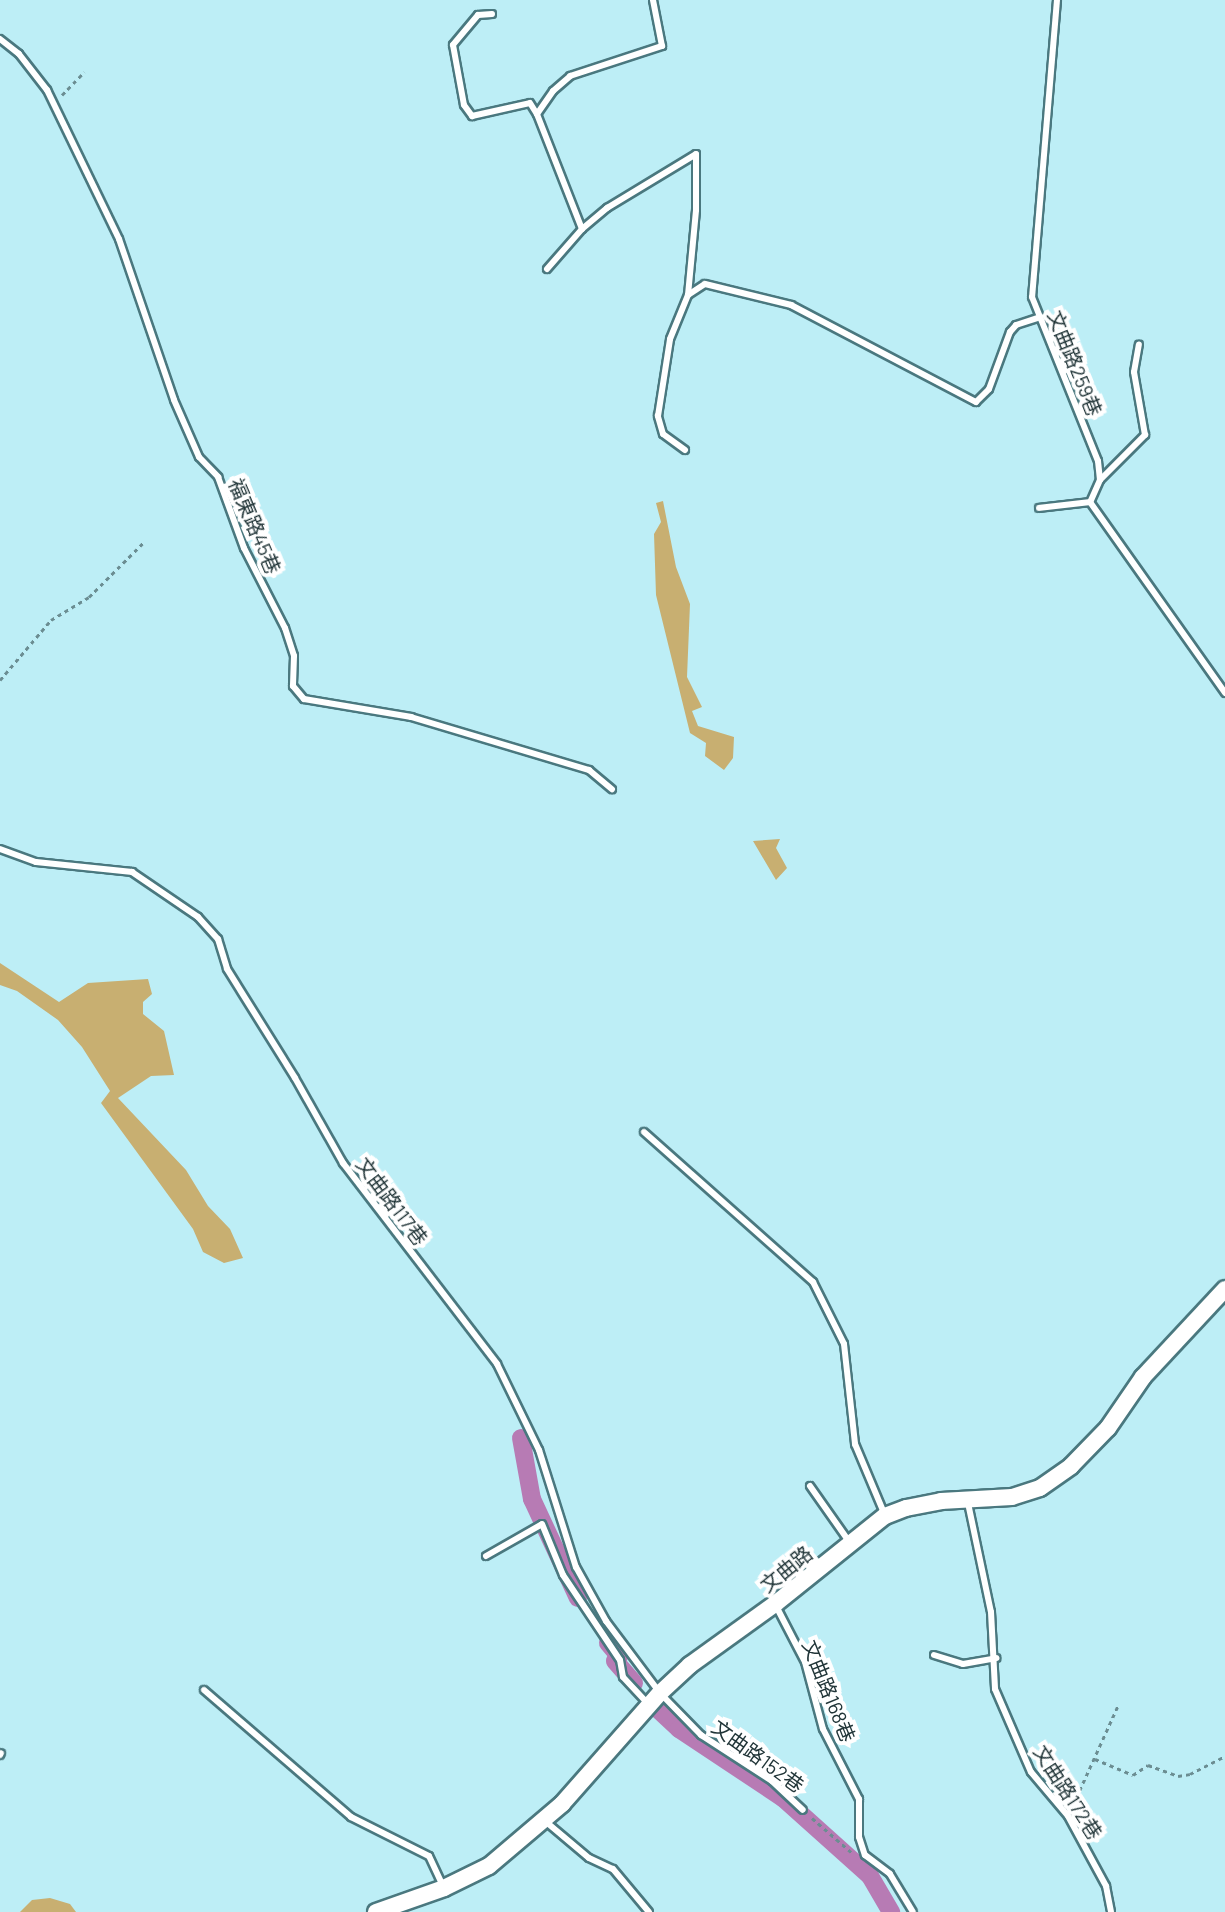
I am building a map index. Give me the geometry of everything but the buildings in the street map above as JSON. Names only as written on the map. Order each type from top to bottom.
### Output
[{"type":"street","name":"文曲路","points":[[376,1912],[444,1888],[489,1866],[545,1821],[655,1699],[690,1665],[775,1604],[885,1516],[906,1508],[967,1499],[1012,1497],[1040,1488],[1071,1466],[1108,1428],[1152,1367],[1225,1289]]},
{"type":"lane","points":[[537,114],[553,91],[570,76],[662,46],[653,0]]},
{"type":"lane","name":"文曲路259巷","points":[[1057,0],[1032,297],[1098,461],[1100,480]]},
{"type":"lane","points":[[492,14],[478,15],[453,45],[464,105],[472,116],[530,103],[582,229]]},
{"type":"lane","name":"福東路45巷","points":[[0,39],[19,54],[53,101],[119,239],[174,400],[199,457],[218,477],[244,548],[285,628],[294,656],[293,686],[304,699],[411,717],[589,770],[612,789]]},
{"type":"lane","points":[[547,269],[582,229],[607,208],[696,154],[696,210],[688,295],[670,339],[658,416],[663,434],[685,450]]},
{"type":"lane","points":[[688,295],[705,284],[791,305],[976,402],[989,389],[1010,332],[1016,325],[1038,318]]},
{"type":"lane","points":[[1090,502],[1100,480],[1145,435],[1134,372],[1139,344]]},
{"type":"lane","points":[[1039,508],[1090,502]]},
{"type":"lane","points":[[1090,502],[1225,693]]},
{"type":"lane","name":"文曲路117巷","points":[[0,849],[36,862],[132,872],[198,917],[218,939],[227,969],[295,1078],[343,1163],[497,1364],[539,1450],[576,1567],[655,1699]]},
{"type":"lane","points":[[644,1132],[813,1282],[844,1344],[855,1444],[885,1516]]},
{"type":"lane","points":[[810,1486],[850,1543]]},
{"type":"lane","name":"文曲路172巷","points":[[967,1499],[984,1573],[996,1658],[995,1689],[1031,1772],[1068,1816],[1106,1886],[1111,1912]]},
{"type":"lane","points":[[486,1556],[542,1524],[563,1575],[620,1660],[623,1677],[655,1699]]},
{"type":"lane","name":"文曲路168巷","points":[[775,1604],[805,1662],[823,1729],[859,1799],[859,1837],[865,1855]]},
{"type":"lane","points":[[934,1655],[963,1664],[996,1658]]},
{"type":"lane","points":[[204,1690],[351,1817],[429,1856],[444,1888]]},
{"type":"lane","name":"文曲路152巷","points":[[655,1699],[701,1735],[772,1781],[803,1810]]},
{"type":"lane","points":[[545,1821],[589,1858],[613,1869],[649,1912]]},
{"type":"lane","points":[[865,1855],[890,1874],[913,1912]]},
{"type":"path","points":[[53,101],[69,92],[84,72]]},
{"type":"path","points":[[0,680],[51,620],[89,597],[144,542]]},
{"type":"path","points":[[1068,1816],[1118,1706]]},
{"type":"path","points":[[1095,1759],[1133,1775],[1148,1765],[1178,1776],[1190,1774],[1225,1756]]},
{"type":"path","points":[[803,1810],[844,1848],[858,1857],[865,1855]]},
{"type":"shaded area","points":[[663,501],[676,567],[690,604],[687,677],[702,707],[692,711],[698,726],[734,737],[733,758],[724,770],[705,756],[706,743],[690,733],[656,595],[654,534],[661,522],[656,503]]},
{"type":"shaded area","points":[[780,839],[776,848],[787,868],[776,880],[753,841]]},
{"type":"shaded area","points":[[0,963],[59,1002],[88,983],[148,979],[152,994],[143,1002],[143,1014],[164,1031],[174,1075],[151,1076],[118,1098],[186,1170],[208,1206],[230,1229],[243,1258],[224,1263],[203,1252],[193,1229],[101,1103],[110,1091],[82,1047],[58,1020],[17,991],[0,985]]},
{"type":"shaded area","points":[[50,1898],[70,1904],[76,1912],[20,1912],[32,1900]]},
{"type":"waterway","points":[[521,1438],[532,1499],[578,1598]]},
{"type":"waterway","points":[[608,1643],[619,1656],[615,1661],[634,1683]]},
{"type":"waterway","points":[[650,1702],[679,1729],[783,1798],[870,1876],[891,1912]]}]
